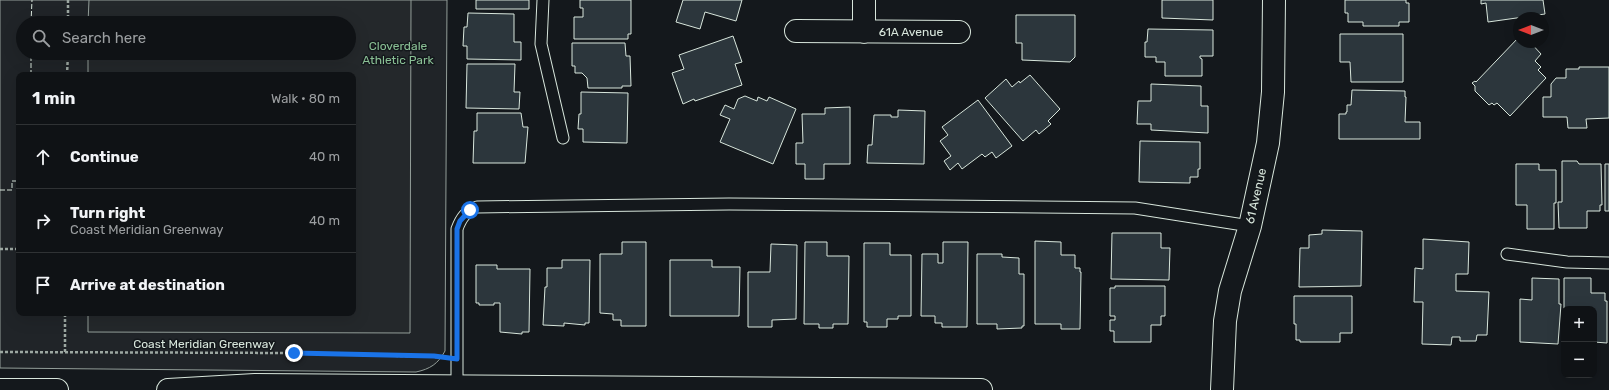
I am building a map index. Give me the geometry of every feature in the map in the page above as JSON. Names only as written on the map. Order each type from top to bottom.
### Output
[{"type":"main road","name":"61A Avenue","points":[[864,0],[864,32]]},
{"type":"main road","name":"61 Avenue","points":[[1222,390],[1225,327],[1230,291],[1250,226],[1267,151],[1272,118],[1274,0]]},
{"type":"main road","name":"61A Avenue","points":[[796,31],[959,32]]},
{"type":"main road","points":[[168,390],[255,385],[457,385],[981,390]]},
{"type":"main road","points":[[0,390],[57,390]]},
{"type":"lane","points":[[543,0],[541,44],[563,138]]},
{"type":"lane","points":[[457,385],[457,229],[465,214],[477,207],[729,204],[1135,208],[1250,226]]},
{"type":"lane","points":[[1507,254],[1567,262],[1609,263]]},
{"type":"path","points":[[68,0],[68,16]]},
{"type":"path","points":[[67,72],[68,60]]},
{"type":"path","points":[[0,249],[16,249]]},
{"type":"path","points":[[65,316],[65,353]]},
{"type":"path","name":"Coast Meridian Greenway","points":[[0,352],[294,353],[434,356],[457,359]]},
{"type":"green space","name":"Cloverdale Athletic Park","points":[[0,0],[447,0],[445,351],[436,363],[416,372],[0,368]]},
{"type":"shaded area","points":[[89,0],[411,0],[410,333],[88,332],[88,316],[356,316],[356,72],[88,72],[88,60],[356,60],[356,16],[88,16]]},
{"type":"building","points":[[476,0],[529,0],[529,9],[476,9]]},
{"type":"building","points":[[580,0],[631,0],[631,34],[628,34],[628,39],[574,39],[574,17],[583,17],[583,8],[580,8]]},
{"type":"building","points":[[683,0],[742,0],[736,21],[705,12],[700,29],[676,22]]},
{"type":"building","points":[[1162,0],[1213,0],[1213,20],[1162,18]]},
{"type":"building","points":[[1345,0],[1406,0],[1406,3],[1409,3],[1409,22],[1399,22],[1399,26],[1363,26],[1363,22],[1348,22],[1348,13],[1345,13]]},
{"type":"building","points":[[1481,0],[1543,0],[1545,12],[1513,12],[1513,18],[1488,22],[1486,3],[1481,4]]},
{"type":"building","points":[[468,13],[514,14],[514,42],[521,42],[521,60],[467,59],[467,46],[463,46],[464,27],[467,27]]},
{"type":"building","points":[[1016,15],[1075,15],[1075,57],[1070,62],[1022,60],[1022,43],[1016,43]]},
{"type":"building","points":[[1148,29],[1213,30],[1213,56],[1200,56],[1202,59],[1202,76],[1165,76],[1165,62],[1156,62],[1156,57],[1145,57],[1145,42],[1147,42]]},
{"type":"building","points":[[1340,34],[1403,34],[1403,82],[1351,82],[1350,62],[1340,62]]},
{"type":"building","points":[[733,36],[742,62],[735,64],[742,85],[695,101],[694,99],[683,104],[672,73],[684,69],[679,55]]},
{"type":"building","points":[[572,43],[625,43],[626,56],[630,56],[631,86],[622,86],[622,88],[588,88],[587,78],[582,73],[575,73],[575,66],[572,66]]},
{"type":"building","points":[[1513,43],[1513,48],[1536,48],[1541,54],[1535,61],[1541,67],[1538,70],[1546,78],[1510,116],[1497,103],[1494,105],[1492,103],[1489,105],[1475,91],[1475,86],[1472,83],[1475,81],[1476,82]]},
{"type":"building","points":[[467,64],[515,64],[514,92],[520,92],[519,109],[466,108]]},
{"type":"building","points":[[1579,67],[1609,67],[1609,118],[1586,119],[1587,128],[1568,128],[1567,117],[1543,117],[1543,97],[1551,97],[1551,84],[1556,78],[1566,78],[1566,69],[1579,69]]},
{"type":"building","points":[[1030,75],[1060,109],[1048,121],[1051,124],[1039,134],[1036,130],[1023,141],[985,98],[1006,79],[1012,87]]},
{"type":"building","points":[[1151,84],[1201,86],[1201,106],[1208,106],[1208,133],[1151,130],[1151,124],[1137,124],[1138,101],[1151,101]]},
{"type":"building","points":[[1352,90],[1405,91],[1405,122],[1420,122],[1420,139],[1339,139],[1339,114],[1346,114],[1347,105],[1351,105]]},
{"type":"building","points":[[581,92],[628,93],[627,143],[583,142],[583,129],[578,129],[579,114],[581,114]]},
{"type":"building","points":[[745,96],[757,101],[758,97],[767,101],[769,97],[796,109],[773,164],[720,142],[730,119],[720,115],[725,105],[734,109],[738,99]]},
{"type":"building","points":[[978,100],[1012,146],[996,158],[992,152],[985,157],[982,154],[962,169],[958,163],[950,170],[944,161],[951,156],[940,141],[948,135],[942,127]]},
{"type":"building","points":[[850,107],[850,164],[824,164],[824,179],[805,179],[805,164],[796,164],[796,143],[803,143],[802,114],[825,114],[825,108]]},
{"type":"building","points":[[898,110],[925,111],[924,164],[867,163],[868,145],[872,145],[874,115],[891,115],[891,117],[898,117]]},
{"type":"building","points":[[477,113],[521,113],[523,127],[528,127],[525,163],[473,163],[474,131],[477,131]]},
{"type":"building","points":[[1140,141],[1200,142],[1200,169],[1198,169],[1198,177],[1190,177],[1190,183],[1139,182]]},
{"type":"building","points":[[1562,161],[1577,161],[1579,164],[1601,164],[1602,205],[1600,205],[1600,211],[1587,211],[1587,228],[1559,228],[1558,202],[1562,202]]},
{"type":"building","points":[[1516,164],[1539,164],[1539,170],[1556,170],[1554,229],[1527,229],[1527,205],[1516,205]]},
{"type":"building","points":[[1605,164],[1609,164],[1609,211],[1605,211]]},
{"type":"building","points":[[1322,230],[1362,231],[1361,286],[1299,287],[1300,248],[1309,248],[1309,235],[1322,234]]},
{"type":"building","points":[[1112,233],[1161,233],[1161,248],[1170,248],[1169,280],[1111,279]]},
{"type":"building","points":[[1423,239],[1469,242],[1468,274],[1456,274],[1456,291],[1489,292],[1487,335],[1477,335],[1476,341],[1460,341],[1460,337],[1452,337],[1451,345],[1422,344],[1423,302],[1414,302],[1415,268],[1423,269]]},
{"type":"building","points":[[1035,241],[1061,242],[1061,255],[1075,255],[1075,268],[1080,268],[1081,272],[1080,329],[1061,329],[1061,324],[1035,324]]},
{"type":"building","points":[[622,242],[646,242],[646,326],[621,326],[621,320],[613,320],[613,314],[600,313],[600,254],[622,254]]},
{"type":"building","points":[[805,242],[827,242],[827,256],[849,256],[848,324],[833,324],[833,328],[819,328],[819,324],[804,324]]},
{"type":"building","points":[[943,242],[968,242],[967,327],[942,327],[942,323],[935,323],[935,316],[921,316],[922,254],[938,254],[938,263],[943,263]]},
{"type":"building","points":[[864,243],[890,243],[890,255],[911,255],[911,316],[898,316],[898,319],[887,319],[887,327],[867,327],[867,322],[864,322]]},
{"type":"building","points":[[771,244],[797,245],[796,319],[772,320],[772,327],[748,327],[748,272],[770,272]]},
{"type":"building","points":[[977,254],[1002,254],[1002,257],[1019,258],[1019,274],[1024,274],[1024,326],[1022,326],[1022,328],[997,329],[997,324],[977,324]]},
{"type":"building","points":[[562,260],[590,260],[589,323],[585,323],[585,325],[564,323],[564,326],[543,325],[545,287],[547,287],[547,268],[562,268]]},
{"type":"building","points":[[670,260],[712,260],[712,267],[740,267],[739,316],[670,316]]},
{"type":"building","points":[[476,265],[497,265],[497,269],[530,269],[529,332],[522,332],[522,334],[500,332],[500,303],[494,303],[494,305],[479,305],[479,303],[476,303]]},
{"type":"building","points":[[1532,278],[1559,279],[1559,304],[1561,304],[1558,344],[1520,342],[1520,299],[1532,300]]},
{"type":"building","points":[[1564,278],[1591,278],[1591,293],[1605,293],[1605,301],[1607,301],[1607,343],[1597,342],[1597,306],[1564,306]]},
{"type":"building","points":[[1115,286],[1165,286],[1165,316],[1161,316],[1161,325],[1151,325],[1151,342],[1114,342],[1114,331],[1110,331],[1110,320],[1115,320],[1115,316],[1110,316],[1110,288],[1115,288]]},
{"type":"building","points":[[1294,296],[1352,296],[1352,333],[1340,333],[1340,342],[1300,342],[1300,340],[1296,340],[1296,324],[1294,324]]},
{"type":"fence","points":[[31,16],[32,0]]},
{"type":"fence","points":[[31,60],[31,72]]},
{"type":"fence","points":[[0,190],[12,190],[12,181],[16,181]]},
{"type":"route","points":[[294,353],[434,356],[457,359],[457,229],[460,221],[470,210]]}]
